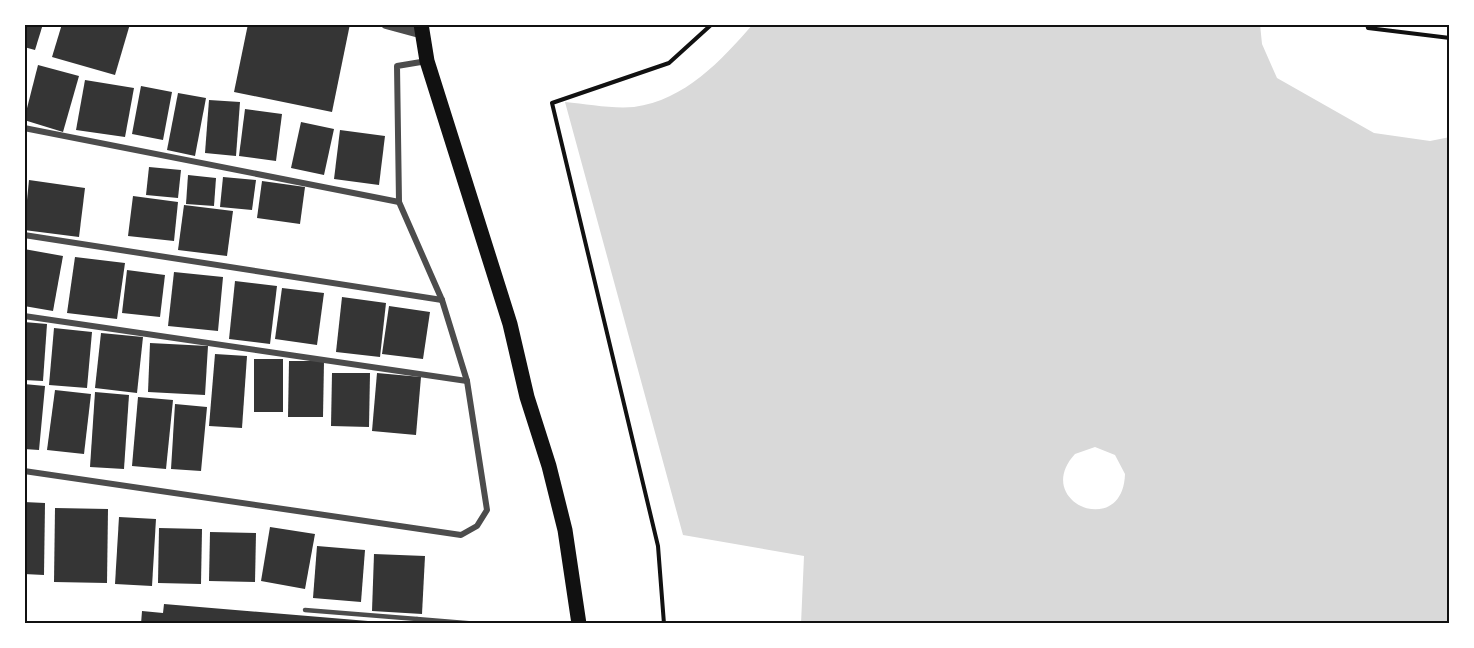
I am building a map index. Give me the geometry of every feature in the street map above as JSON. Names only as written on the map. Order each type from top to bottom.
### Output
[{"type":"main road","points":[[422,29],[427,61],[510,324],[527,397],[549,466],[565,530],[579,624]]},
{"type":"street","points":[[386,24],[422,29]]},
{"type":"street","points":[[24,471],[461,535],[477,526],[487,510],[468,381],[442,300],[399,201],[396,66],[427,61]]},
{"type":"street","points":[[24,128],[399,201]]},
{"type":"street","points":[[24,235],[442,300]]},
{"type":"street","points":[[24,316],[468,381]]},
{"type":"lane","points":[[305,610],[416,622],[478,624]]},
{"type":"path","points":[[664,624],[658,546],[552,103],[669,63],[712,24]]},
{"type":"path","points":[[1367,24],[1368,28],[1450,38]]},
{"type":"shaded area","points":[[753,24],[1260,24],[1262,44],[1277,78],[1374,133],[1430,141],[1450,137],[1450,624],[801,624],[804,556],[683,535],[565,102],[608,107],[634,107],[652,103],[670,96],[701,77]],"holes":[[[1095,447],[1115,455],[1125,474],[1120,494],[1110,505],[1097,509],[1083,507],[1071,499],[1064,487],[1064,471],[1075,454]]]},
{"type":"building","points":[[24,24],[43,24],[35,50],[24,47]]},
{"type":"building","points":[[62,24],[130,24],[115,75],[52,57]]},
{"type":"building","points":[[248,24],[350,24],[332,112],[234,92]]},
{"type":"building","points":[[38,65],[79,76],[63,132],[24,120]]},
{"type":"building","points":[[85,80],[134,88],[125,137],[76,130]]},
{"type":"building","points":[[141,86],[172,92],[163,140],[132,134]]},
{"type":"building","points":[[178,93],[206,98],[195,156],[167,150]]},
{"type":"building","points":[[209,100],[240,102],[236,156],[205,153]]},
{"type":"building","points":[[245,109],[282,114],[276,161],[239,156]]},
{"type":"building","points":[[301,122],[334,129],[324,175],[291,168]]},
{"type":"building","points":[[340,130],[385,136],[379,185],[334,179]]},
{"type":"building","points":[[149,167],[181,170],[178,198],[146,195]]},
{"type":"building","points":[[188,175],[216,178],[214,206],[186,204]]},
{"type":"building","points":[[223,177],[256,180],[252,210],[220,207]]},
{"type":"building","points":[[29,180],[85,188],[79,237],[24,230]]},
{"type":"building","points":[[262,181],[305,187],[300,224],[257,218]]},
{"type":"building","points":[[133,196],[178,202],[174,241],[128,236]]},
{"type":"building","points":[[184,205],[233,211],[227,256],[178,250]]},
{"type":"building","points":[[24,249],[63,256],[53,311],[24,306]]},
{"type":"building","points":[[75,257],[125,263],[117,319],[67,313]]},
{"type":"building","points":[[127,270],[165,275],[160,317],[122,313]]},
{"type":"building","points":[[174,272],[223,277],[218,331],[168,326]]},
{"type":"building","points":[[235,281],[277,286],[270,344],[229,339]]},
{"type":"building","points":[[282,288],[324,293],[317,345],[275,339]]},
{"type":"building","points":[[342,297],[386,303],[380,357],[336,352]]},
{"type":"building","points":[[389,306],[430,312],[423,359],[382,354]]},
{"type":"building","points":[[24,322],[47,324],[43,381],[24,380]]},
{"type":"building","points":[[54,328],[92,332],[87,388],[49,385]]},
{"type":"building","points":[[101,333],[143,337],[137,393],[95,388]]},
{"type":"building","points":[[150,343],[208,346],[205,395],[148,392]]},
{"type":"building","points":[[215,354],[247,356],[242,428],[209,426]]},
{"type":"building","points":[[254,359],[283,359],[283,412],[254,412]]},
{"type":"building","points":[[289,361],[324,361],[323,417],[288,417]]},
{"type":"building","points":[[332,373],[370,373],[369,427],[331,426]]},
{"type":"building","points":[[377,373],[421,377],[416,435],[372,431]]},
{"type":"building","points":[[24,384],[45,386],[39,450],[24,449]]},
{"type":"building","points":[[55,390],[91,394],[84,454],[47,450]]},
{"type":"building","points":[[95,392],[129,395],[124,469],[90,467]]},
{"type":"building","points":[[138,397],[173,400],[166,469],[132,466]]},
{"type":"building","points":[[175,404],[207,407],[201,471],[171,469]]},
{"type":"building","points":[[24,502],[45,503],[44,575],[24,574]]},
{"type":"building","points":[[55,508],[108,509],[107,583],[54,582]]},
{"type":"building","points":[[119,517],[156,519],[152,586],[115,584]]},
{"type":"building","points":[[270,527],[315,534],[305,589],[261,581]]},
{"type":"building","points":[[159,528],[202,529],[201,584],[158,583]]},
{"type":"building","points":[[210,532],[256,533],[255,582],[209,581]]},
{"type":"building","points":[[317,546],[365,550],[361,602],[313,598]]},
{"type":"building","points":[[374,554],[425,556],[422,614],[372,611]]},
{"type":"building","points":[[164,604],[380,622],[380,624],[141,624],[142,611],[163,613]]}]
